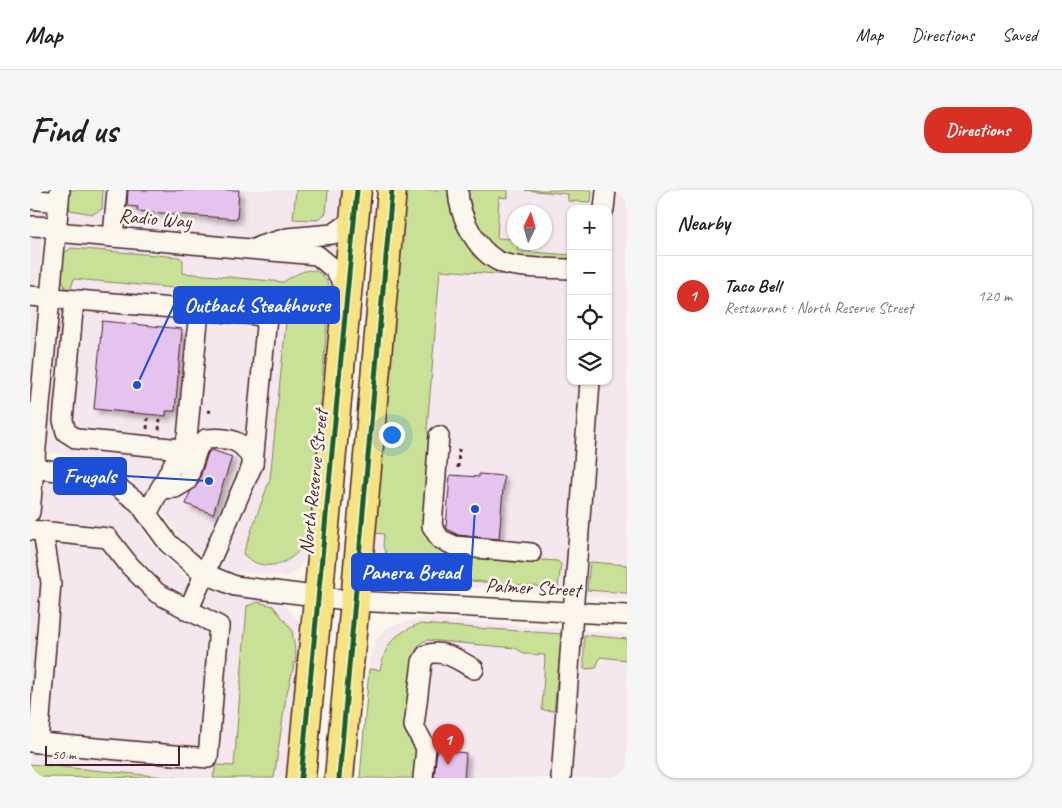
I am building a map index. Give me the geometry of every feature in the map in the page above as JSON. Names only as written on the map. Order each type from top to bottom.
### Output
[{"type":"highway","points":[[339,778],[392,190]]},
{"type":"highway","name":"North Reserve Street","points":[[301,778],[356,201]]},
{"type":"highway","points":[[285,778],[292,738],[310,679]]},
{"type":"street","points":[[113,237],[118,190]]},
{"type":"street","points":[[458,190],[464,218],[476,240],[490,255],[505,264],[567,270]]},
{"type":"street","points":[[604,205],[606,190]]},
{"type":"street","points":[[30,199],[59,196],[32,468],[30,512]]},
{"type":"street","name":"Radio Way","points":[[250,249],[287,238],[333,234],[346,225],[356,201]]},
{"type":"street","name":"Radio Way","points":[[30,226],[113,237],[317,254],[335,270],[347,289]]},
{"type":"street","points":[[30,296],[267,316],[253,464],[188,611]]},
{"type":"street","points":[[74,300],[62,420],[66,432],[77,439],[181,449]]},
{"type":"street","points":[[147,514],[187,438],[198,310]]},
{"type":"street","points":[[561,778],[590,385]]},
{"type":"street","points":[[439,436],[432,526],[440,539],[455,546],[531,553]]},
{"type":"street","points":[[160,489],[175,488],[187,481],[198,448],[206,439],[230,439],[242,444],[250,452],[253,464]]},
{"type":"street","name":"Palmer Street","points":[[32,468],[87,474],[119,488],[139,503],[168,543],[205,574],[235,586],[355,601],[627,614]]},
{"type":"street","points":[[36,530],[108,538],[130,566],[157,593],[188,611],[219,626],[208,758],[34,742],[51,583],[36,530]]},
{"type":"street","points":[[423,778],[426,748],[414,726],[422,662],[426,655],[439,654],[452,656],[474,669]]},
{"type":"path","points":[[458,468],[459,449]]},
{"type":"shaded area","points":[[30,190],[47,190],[30,385]]},
{"type":"shaded area","points":[[65,190],[342,190],[312,542],[301,566],[287,577],[227,571],[185,543],[159,508],[122,471],[104,463],[46,451],[43,441]]},
{"type":"shaded area","points":[[405,190],[627,190],[627,599],[415,583],[392,576],[380,563],[373,541]]},
{"type":"shaded area","points":[[30,477],[89,485],[110,497],[137,516],[150,543],[188,580],[225,595],[267,599],[287,607],[299,622],[303,636],[285,778],[30,778]]},
{"type":"shaded area","points":[[423,618],[627,634],[627,778],[360,778],[369,659],[376,640],[389,626]]},
{"type":"green space","points":[[65,190],[103,190],[102,209],[93,214],[70,210]]},
{"type":"green space","points":[[296,190],[328,190],[326,213],[317,220],[293,219]]},
{"type":"green space","points":[[405,190],[453,190],[462,225],[510,271],[510,275],[440,270],[427,430],[432,447],[426,519],[455,554],[557,561],[561,564],[558,588],[409,576],[387,556],[383,546],[384,534],[373,533]]},
{"type":"green space","points":[[466,190],[508,190],[508,198],[499,197],[497,238],[507,239],[507,250],[567,255],[567,261],[504,257],[490,246],[484,237]]},
{"type":"green space","points":[[525,190],[592,190],[591,202],[568,201],[568,194]]},
{"type":"green space","points":[[71,248],[179,257],[183,260],[183,273],[283,282],[309,270],[320,273],[325,279],[330,287],[310,527],[307,538],[293,556],[284,562],[274,565],[263,565],[243,554],[270,479],[287,313],[272,311],[273,297],[74,279],[71,288],[65,288],[60,273],[63,254]]},
{"type":"green space","points":[[590,562],[627,565],[627,593],[587,590]]},
{"type":"green space","points":[[258,602],[273,606],[292,630],[296,657],[286,697],[274,778],[213,778],[216,765],[234,766],[247,606]]},
{"type":"green space","points":[[419,624],[562,634],[554,711],[542,710],[545,655],[525,654],[515,648],[427,640],[421,643],[414,654],[410,729],[420,753],[420,778],[360,778],[369,669],[380,670],[385,653],[392,641],[403,632]]},
{"type":"green space","points":[[584,635],[627,639],[627,660],[600,657],[596,668],[584,669]]},
{"type":"green space","points":[[30,764],[176,778],[30,777]]},
{"type":"building","points":[[128,190],[239,190],[237,219],[137,211],[138,207],[127,206]]},
{"type":"building","points":[[102,321],[182,329],[175,411],[166,411],[166,416],[94,409]]},
{"type":"building","points":[[212,450],[232,457],[213,514],[186,504],[190,492],[198,484],[208,453]]},
{"type":"building","points":[[479,474],[504,476],[499,539],[458,535],[446,528],[450,475],[479,477]]},
{"type":"building","points":[[437,750],[466,753],[464,778],[434,778]]},
{"type":"cycle path","points":[[301,778],[357,190]]},
{"type":"cycle path","points":[[339,778],[392,190]]},
{"type":"place","name":"Outback Steakhouse","points":[[137,385]]},
{"type":"place","name":"Frugals","points":[[209,481]]},
{"type":"place","name":"Panera Bread","points":[[475,509]]},
{"type":"place","name":"Taco Bell","points":[[448,765]]}]
